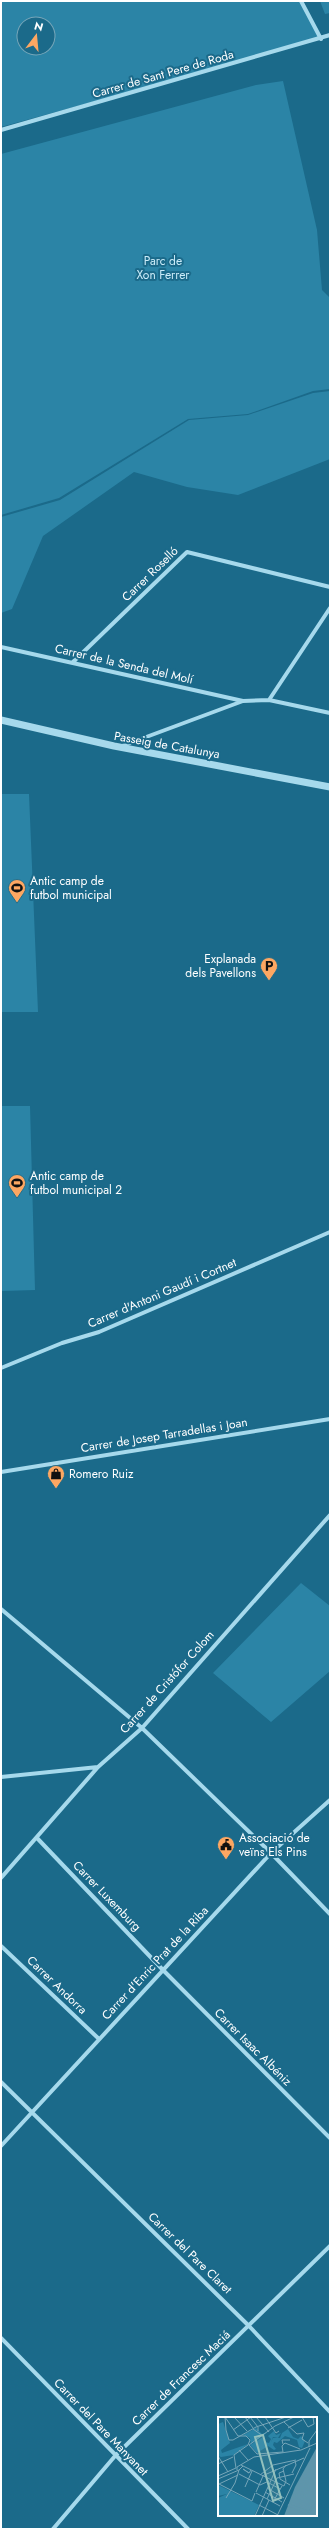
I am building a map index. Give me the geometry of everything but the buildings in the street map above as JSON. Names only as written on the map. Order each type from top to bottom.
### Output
[{"type":"street","points":[[301,1],[321,39]]},
{"type":"street","name":"Carrer de Sant Pere de Roda","points":[[1,130],[330,36]]},
{"type":"street","name":"Carrer Roselló","points":[[73,662],[186,552],[330,587]]},
{"type":"street","points":[[269,700],[330,608]]},
{"type":"street","name":"Carrer de la Senda del Molí","points":[[1,647],[243,701],[269,700],[330,713]]},
{"type":"street","name":"Carrer de la Senda del Molí","points":[[120,747],[243,701]]},
{"type":"street","name":"Passeig de Catalunya","points":[[1,720],[120,747],[330,787]]},
{"type":"street","name":"Carrer d'Antoni Gaudí i Cortnet","points":[[1,1368],[62,1343],[99,1332],[330,1232]]},
{"type":"street","name":"Carrer de Josep Tarradellas i Joan","points":[[1,1472],[330,1419]]},
{"type":"street","name":"Carrer de Cristófor Colom","points":[[1,1878],[98,1767],[142,1728],[330,1515]]},
{"type":"street","points":[[1,1609],[142,1728],[271,1853],[330,1914]]},
{"type":"street","points":[[1,1777],[98,1767]]},
{"type":"street","name":"Carrer d'Enric Prat de la Riba","points":[[1,2146],[162,1969],[271,1853],[330,1800]]},
{"type":"street","name":"Carrer Luxemburg","points":[[37,1838],[162,1969]]},
{"type":"street","name":"Carrer Andorra","points":[[1,1946],[99,2039]]},
{"type":"street","name":"Carrer Isaac Albéniz","points":[[162,1969],[330,2138]]},
{"type":"street","name":"Carrer del Pare Claret","points":[[1,2082],[249,2326],[330,2412]]},
{"type":"street","name":"Carrer de Francesc Maciá","points":[[53,2529],[115,2456],[330,2246]]},
{"type":"street","name":"Carrer del Pare Manyanet","points":[[1,2338],[188,2529]]},
{"type":"green space","points":[[1,1],[301,1],[321,39],[1,127]]},
{"type":"green space","points":[[320,1],[330,1],[330,13],[325,14]]},
{"type":"green space","name":"Parc de Xon Ferrer","points":[[283,81],[317,230],[322,290],[330,298],[330,389],[313,391],[248,414],[188,419],[59,498],[1,515],[1,154],[256,85]]},
{"type":"green space","points":[[330,391],[330,459],[238,495],[187,487],[134,472],[43,536],[12,609],[1,613],[1,517],[60,500],[189,420],[248,415],[313,393]]},
{"type":"green space","name":"Antic camp de futbol municipal","points":[[1,794],[29,794],[38,1012],[1,1012]]},
{"type":"green space","name":"Antic camp de futbol municipal 2","points":[[1,1106],[30,1106],[35,1290],[1,1291]]},
{"type":"green space","points":[[301,1583],[330,1606],[330,1671],[271,1722],[213,1673]]},
{"type":"place","name":"Antic camp de futbol municipal","points":[[17,903]]},
{"type":"place","name":"Explanada dels Pavellons","points":[[269,981]]},
{"type":"place","name":"Antic camp de futbol municipal 2","points":[[17,1198]]},
{"type":"place","name":"Romero Ruiz","points":[[56,1489]]},
{"type":"place","name":"Associació de veïns Els Pins","points":[[226,1860]]}]
